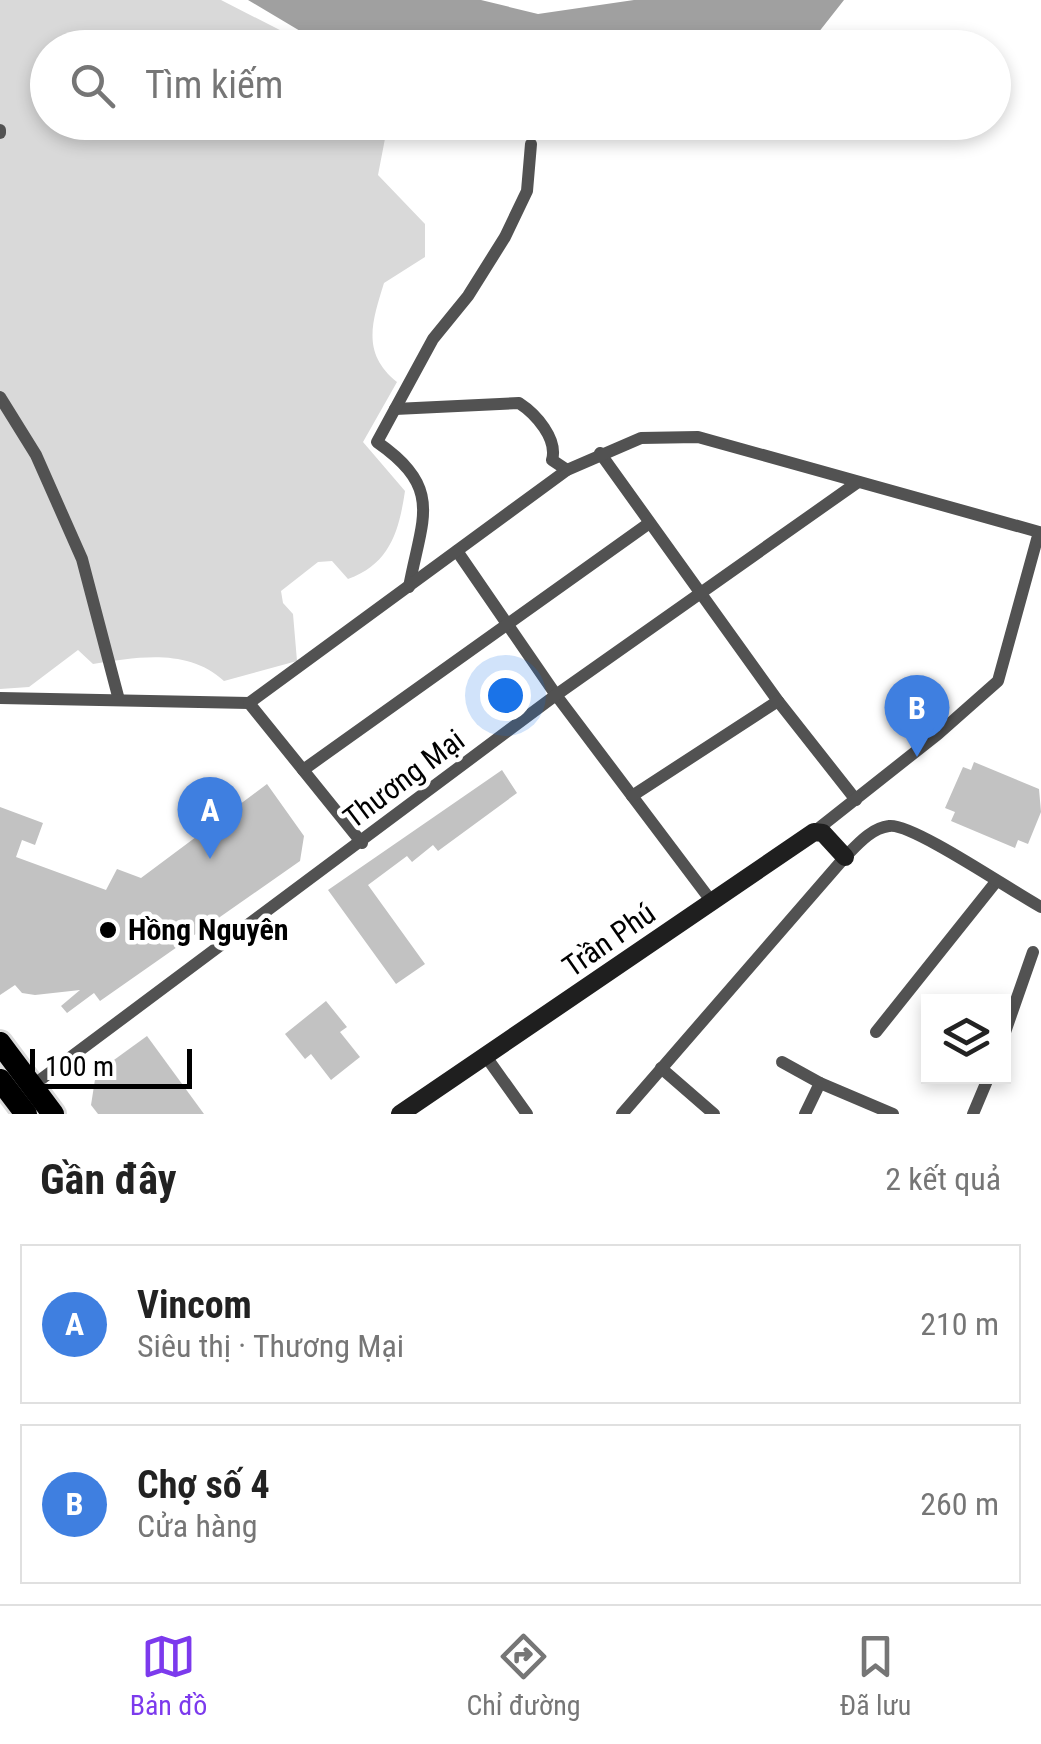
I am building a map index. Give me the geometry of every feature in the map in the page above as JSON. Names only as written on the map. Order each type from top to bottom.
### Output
[{"type":"highway","points":[[0,1042],[14,1098],[53,1114]]},
{"type":"street","points":[[409,586],[424,494],[414,474],[377,442],[433,340],[468,296],[505,236],[527,191],[531,144]]},
{"type":"street","points":[[0,397],[36,455],[82,559],[119,700]]},
{"type":"street","points":[[395,410],[519,403],[532,412],[554,444],[552,460],[567,470]]},
{"type":"street","points":[[0,698],[249,703],[567,470],[600,452],[641,438],[698,437],[1039,532],[998,681],[814,832]]},
{"type":"street","points":[[600,452],[778,702],[856,800]]},
{"type":"street","name":"Thương Mại","points":[[14,1098],[362,843],[556,695],[858,482]]},
{"type":"street","points":[[303,770],[648,524]]},
{"type":"street","points":[[457,551],[556,695],[712,902]]},
{"type":"street","points":[[632,796],[778,702]]},
{"type":"street","points":[[249,703],[362,843]]},
{"type":"street","points":[[622,1114],[845,857],[876,830],[906,827],[994,883],[1041,907]]},
{"type":"street","points":[[814,832],[823,833],[845,857]]},
{"type":"street","name":"Trần Phú","points":[[400,1114],[814,832]]},
{"type":"street","points":[[876,1032],[994,883]]},
{"type":"street","points":[[1011,1015],[1033,952]]},
{"type":"street","points":[[487,1058],[527,1114]]},
{"type":"street","points":[[782,1062],[893,1114]]},
{"type":"street","points":[[660,1068],[714,1114]]},
{"type":"street","points":[[805,1114],[820,1083]]},
{"type":"street","points":[[972,1114],[985,1084]]},
{"type":"shaded area","points":[[0,0],[221,0],[280,30],[30,30],[30,140],[385,140],[378,175],[425,224],[425,257],[384,283],[373,324],[378,360],[397,382],[363,442],[405,491],[395,532],[383,555],[362,573],[348,579],[332,561],[318,562],[281,591],[283,603],[293,614],[297,661],[224,681],[195,663],[179,659],[93,664],[78,650],[29,687],[0,689]]},
{"type":"shaded area","points":[[248,0],[481,0],[538,14],[634,0],[844,0],[820,30],[298,30]]},
{"type":"building","points":[[974,762],[1039,789],[1041,812],[1028,844],[1018,840],[1015,848],[951,821],[955,812],[945,808],[963,767],[971,770]]},
{"type":"building","points":[[502,770],[517,793],[438,851],[433,845],[412,862],[407,856],[368,885],[425,964],[396,984],[328,890]]},
{"type":"building","points":[[267,784],[304,836],[300,861],[100,1001],[94,993],[67,1013],[61,1006],[80,990],[35,995],[22,993],[15,985],[0,995],[0,807],[43,823],[35,845],[22,840],[16,857],[106,890],[117,869],[141,878]]},
{"type":"building","points":[[326,1001],[347,1027],[340,1032],[360,1057],[331,1080],[311,1054],[305,1059],[285,1034]]},
{"type":"building","points":[[147,1036],[204,1114],[98,1114],[91,1105],[96,1073]]},
{"type":"place","name":"Chợ số 4","points":[[917,757]]},
{"type":"place","name":"Vincom","points":[[210,859]]},
{"type":"place","name":"Hồng Nguyên","points":[[108,930]]}]
